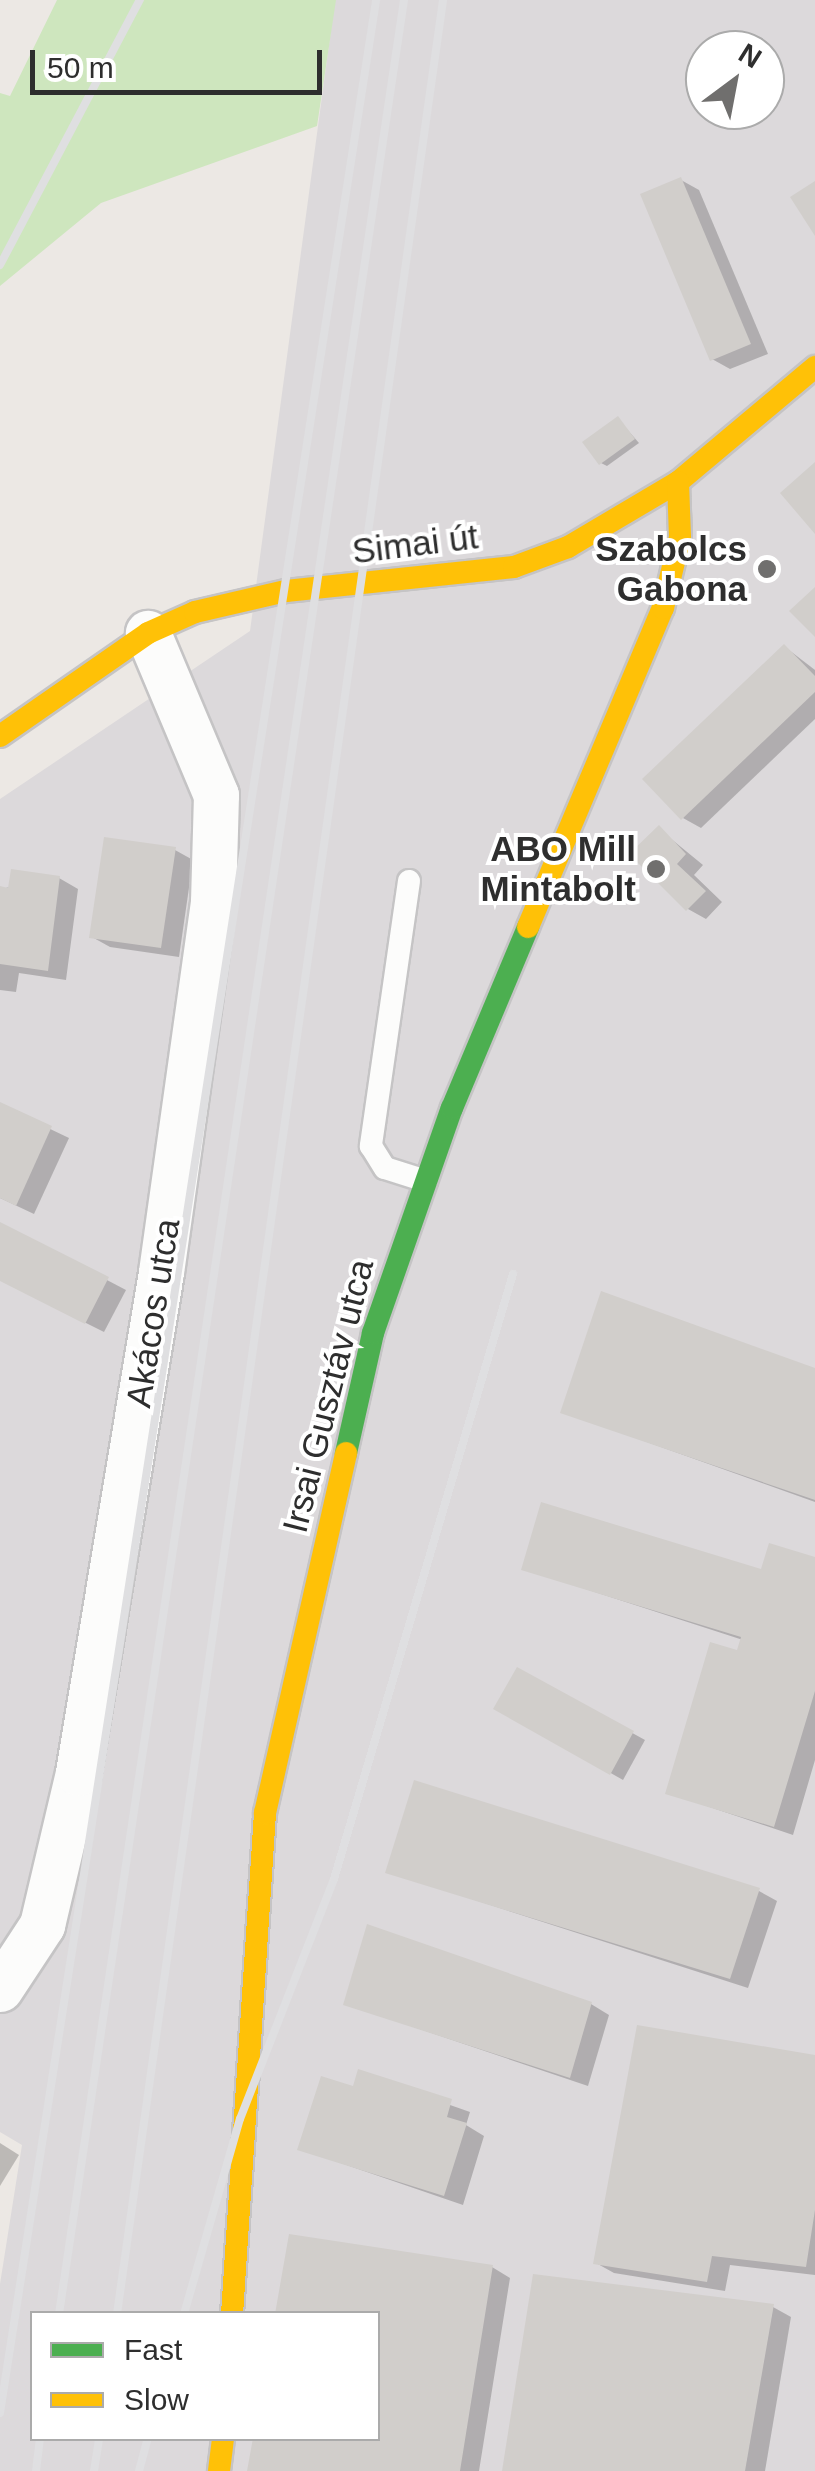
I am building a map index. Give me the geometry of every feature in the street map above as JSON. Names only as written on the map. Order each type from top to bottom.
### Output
[{"type":"street","name":"Simai út","points":[[0,736],[148,633],[196,612],[286,592],[362,588],[514,567],[568,547],[678,482],[815,367]]},
{"type":"street","name":"Irsai Gusztáv utca","points":[[232,2311],[240,2119],[265,1814],[373,1333],[426,1181],[664,608],[680,537],[678,482]]},
{"type":"street","name":"Akácos utca","points":[[0,1989],[42,1925],[78,1773],[161,1272],[212,902],[216,795],[148,633]]},
{"type":"street","points":[[219,2471],[223,2441]]},
{"type":"lane","points":[[409,881],[371,1146],[384,1168],[426,1181]]},
{"type":"shaded area","points":[[335,0],[815,0],[815,2471],[0,2471],[0,2284],[22,2145],[0,2132],[0,799],[250,631]]},
{"type":"green space","points":[[57,0],[336,0],[317,126],[101,203],[0,286],[0,93],[10,96]]},
{"type":"building","points":[[681,177],[751,344],[710,361],[640,194]]},
{"type":"building","points":[[815,181],[815,236],[790,197]]},
{"type":"building","points":[[618,416],[635,439],[599,465],[582,442]]},
{"type":"building","points":[[815,462],[815,534],[780,493]]},
{"type":"building","points":[[815,587],[815,637],[789,611]]},
{"type":"building","points":[[784,644],[815,676],[815,692],[681,820],[642,779]]},
{"type":"building","points":[[659,825],[686,854],[677,864],[706,891],[686,911],[629,854]]},
{"type":"building","points":[[104,837],[176,847],[161,948],[89,938]]},
{"type":"building","points":[[11,869],[60,876],[48,971],[0,964],[0,886],[8,888]]},
{"type":"building","points":[[0,1102],[52,1126],[16,1206],[0,1198]]},
{"type":"building","points":[[0,1222],[109,1277],[85,1324],[0,1281]]},
{"type":"building","points":[[601,1291],[815,1368],[815,1500],[560,1413]]},
{"type":"building","points":[[541,1502],[761,1569],[769,1543],[815,1557],[815,1691],[774,1827],[665,1794],[710,1642],[737,1650],[741,1637],[521,1570]]},
{"type":"building","points":[[517,1667],[634,1731],[610,1775],[493,1709]]},
{"type":"building","points":[[414,1780],[760,1888],[730,1979],[385,1873]]},
{"type":"building","points":[[367,1924],[592,2002],[570,2078],[343,2005]]},
{"type":"building","points":[[637,2025],[815,2055],[815,2210],[806,2267],[712,2256],[707,2282],[593,2264]]},
{"type":"building","points":[[358,2069],[452,2099],[447,2117],[467,2123],[444,2196],[297,2150],[321,2076],[353,2086]]},
{"type":"building","points":[[289,2234],[493,2265],[460,2471],[247,2471],[252,2441],[380,2441],[380,2311],[276,2311]]},
{"type":"building","points":[[533,2274],[774,2304],[745,2471],[502,2471]]},
{"type":"railway","points":[[0,265],[140,0]]},
{"type":"railway","points":[[0,2413],[376,0]]},
{"type":"railway","points":[[59,2311],[404,0]]},
{"type":"railway","points":[[117,2311],[443,0]]},
{"type":"railway","points":[[185,2311],[240,2119],[334,1879],[513,1274]]},
{"type":"railway","points":[[36,2471],[40,2441]]},
{"type":"railway","points":[[94,2471],[99,2441]]},
{"type":"railway","points":[[139,2471],[147,2441]]},
{"type":"traffic: fast","points":[[346,1453],[373,1333],[452,1108],[528,927]]},
{"type":"traffic: slow","points":[[0,736],[148,633],[195,612],[286,591],[514,567],[568,547],[678,482],[815,367]]},
{"type":"traffic: slow","points":[[528,927],[663,608],[680,537],[678,482]]},
{"type":"traffic: slow","points":[[232,2311],[265,1813],[346,1453]]},
{"type":"traffic: slow","points":[[219,2471],[223,2441]]},
{"type":"place","name":"Szabolcs Gabona","points":[[767,569]]},
{"type":"place","name":"ABO Mill Mintabolt","points":[[656,869]]}]
